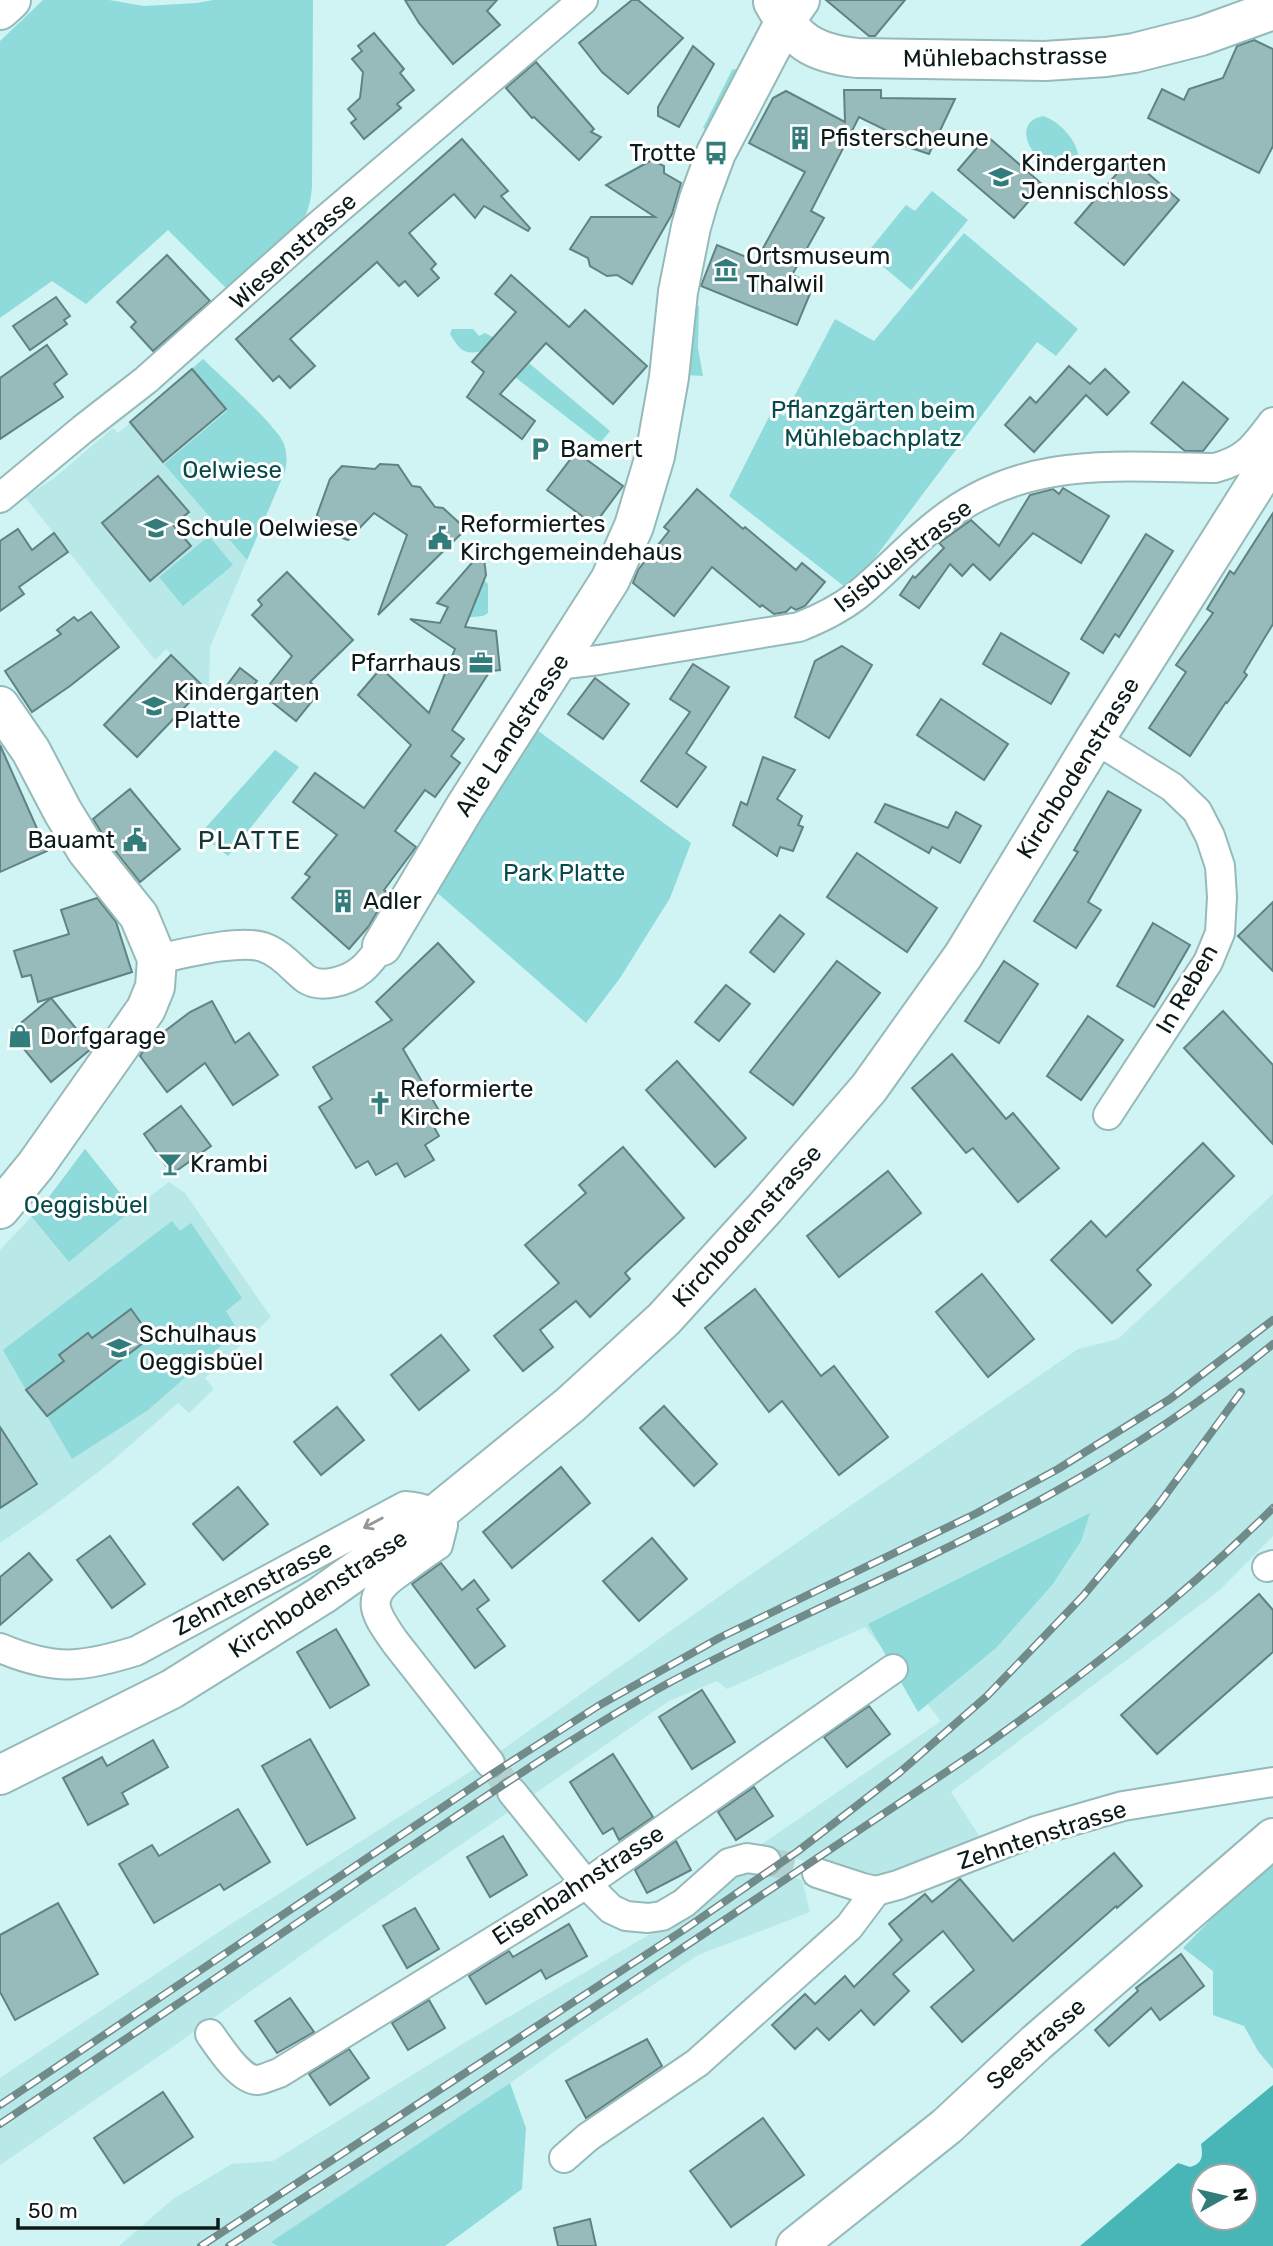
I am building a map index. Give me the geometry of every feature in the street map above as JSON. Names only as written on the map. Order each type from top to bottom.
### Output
[{"type":"street","points":[[0,10],[11,0]]},
{"type":"street","name":"Wiesenstrasse","points":[[0,498],[146,380],[317,227],[583,0]]},
{"type":"street","name":"Mühlebachstrasse","points":[[786,7],[796,36],[843,57],[1045,61],[1081,60],[1134,53],[1201,36],[1273,10]]},
{"type":"street","name":"Alte Landstrasse","points":[[157,959],[243,944],[262,947],[279,955],[308,981],[324,984],[345,979],[362,970],[382,946],[465,807],[610,580],[634,526],[661,430],[678,292],[691,227],[716,153],[786,7]]},
{"type":"street","name":"Isisbüelstrasse","points":[[557,665],[799,627],[826,616],[855,597],[939,521],[972,499],[1006,484],[1045,472],[1093,466],[1215,468],[1233,464],[1250,453],[1273,422]]},
{"type":"street","name":"Kirchbodenstrasse","points":[[0,1775],[172,1689],[322,1595],[435,1515],[570,1405],[664,1319],[860,1098],[963,956],[1094,739],[1273,457]]},
{"type":"street","points":[[0,706],[31,751],[87,851],[139,916],[157,959],[155,988],[146,1009],[36,1165],[0,1209]]},
{"type":"street","name":"In Reben","points":[[1094,739],[1172,787],[1196,811],[1210,835],[1220,866],[1222,897],[1220,933],[1208,962],[1108,1115]]},
{"type":"street","name":"Zehntenstrasse","points":[[0,1648],[43,1663],[72,1665],[102,1661],[136,1651],[405,1506],[419,1507],[435,1515]]},
{"type":"street","points":[[435,1515],[443,1525],[438,1545],[381,1585],[376,1598],[377,1612],[395,1643],[491,1763]]},
{"type":"street","name":"Eisenbahnstrasse","points":[[210,2034],[244,2075],[251,2079],[279,2073],[586,1884],[893,1669]]},
{"type":"street","name":"Zehntenstrasse","points":[[876,1891],[898,1885],[1036,1831],[1123,1807],[1273,1782]]},
{"type":"street","points":[[512,1792],[586,1884],[619,1914],[634,1918],[662,1916],[676,1909],[729,1863],[747,1858],[766,1861]]},
{"type":"street","name":"Seestrasse","points":[[796,2246],[947,2126],[1036,2043],[1273,1839]]},
{"type":"street","points":[[564,2158],[587,2137],[697,2063],[849,1927],[876,1891],[817,1873]]},
{"type":"shaded area","name":"Schule Oelwiese","points":[[203,359],[280,436],[287,461],[210,647],[209,687],[166,649],[155,660],[25,497],[53,479],[113,428],[118,433]]},
{"type":"shaded area","name":"Schulhaus Oeggisbüel","points":[[85,1149],[133,1209],[169,1182],[185,1193],[271,1317],[205,1378],[214,1389],[189,1413],[178,1403],[110,1463],[0,1543],[0,1250],[46,1201]]},
{"type":"shaded area","points":[[1273,1194],[1273,1536],[1220,1590],[951,1792],[982,1840],[875,1880],[756,1848],[941,1721],[865,1627],[727,1689],[717,1681],[669,1701],[0,2165],[0,2078],[228,1926],[479,1766],[1078,1349],[1118,1339]]},
{"type":"shaded area","points":[[742,1867],[762,1867],[802,1880],[810,1912],[698,1955],[582,2032],[281,2246],[119,2246],[173,2199],[232,2164],[273,2161],[464,2043],[693,1909]]},
{"type":"shaded area","points":[[1273,2085],[1273,2246],[1080,2246],[1178,2163],[1189,2167],[1189,2232],[1259,2232],[1259,2162],[1199,2162],[1202,2155],[1201,2144]]},
{"type":"green space","points":[[43,0],[109,0],[144,6],[213,0],[313,0],[312,186],[309,204],[297,230],[231,293],[168,230],[86,304],[52,281],[0,318],[0,41]]},
{"type":"green space","points":[[732,70],[739,72],[710,131],[703,128]]},
{"type":"green space","points":[[1043,116],[1059,125],[1077,149],[1076,166],[1069,173],[1061,174],[1051,170],[1033,152],[1026,130],[1031,121]]},
{"type":"green space","points":[[932,191],[968,220],[911,290],[867,253],[906,205],[915,211]]},
{"type":"green space","name":"Pflanzgärten beim Mühlebachplatz","points":[[964,233],[1078,329],[1056,356],[1037,342],[868,567],[845,587],[729,496],[773,409],[784,416],[835,319],[874,341]]},
{"type":"green space","points":[[696,305],[699,306],[698,348],[703,376],[687,375]]},
{"type":"green space","points":[[452,329],[473,329],[479,336],[485,333],[505,343],[610,431],[600,443],[511,374],[489,350],[470,352],[458,346],[450,334]]},
{"type":"green space","name":"Oelwiese","points":[[203,359],[260,413],[279,435],[285,447],[285,471],[247,560],[164,464],[227,411],[192,369]]},
{"type":"green space","points":[[209,536],[233,565],[183,606],[159,577]]},
{"type":"green space","points":[[481,577],[488,584],[488,613],[463,618]]},
{"type":"green space","name":"Park Platte","points":[[537,730],[691,843],[670,898],[620,978],[586,1023],[434,890]]},
{"type":"green space","points":[[275,750],[299,767],[228,856],[200,834]]},
{"type":"green space","name":"Oeggisbüel","points":[[85,1149],[133,1209],[69,1262],[31,1216],[46,1201]]},
{"type":"green space","points":[[172,1221],[180,1231],[191,1223],[242,1298],[226,1311],[238,1331],[148,1410],[72,1459],[47,1416],[151,1336],[130,1309],[92,1338],[88,1333],[59,1354],[64,1361],[26,1390],[3,1350]]},
{"type":"green space","points":[[1090,1513],[1081,1541],[1052,1585],[996,1648],[918,1712],[868,1624]]},
{"type":"green space","points":[[1273,1846],[1273,2069],[1258,2051],[1244,2026],[1213,2015],[1213,1971],[1183,1948],[1219,1911],[1210,1899]]},
{"type":"green space","points":[[510,2083],[526,2128],[522,2189],[445,2246],[278,2246],[271,2242]]},
{"type":"building","points":[[405,0],[497,0],[487,11],[500,25],[453,64],[419,23]]},
{"type":"building","points":[[632,0],[638,0],[683,38],[628,94],[602,72],[579,43]]},
{"type":"building","points":[[826,0],[905,0],[875,36],[869,36]]},
{"type":"building","points":[[374,33],[404,69],[400,73],[414,90],[397,104],[401,108],[364,139],[351,123],[356,119],[348,109],[360,98],[363,72],[352,59],[362,51],[358,46]]},
{"type":"building","points":[[1254,40],[1273,49],[1273,146],[1259,173],[1148,118],[1162,89],[1184,100],[1189,89],[1223,78],[1237,46]]},
{"type":"building","points":[[693,46],[714,64],[679,127],[658,116],[658,107]]},
{"type":"building","points":[[536,62],[594,129],[591,132],[601,137],[579,160],[532,118],[506,88]]},
{"type":"building","points":[[844,90],[881,90],[881,98],[955,99],[929,154],[902,145],[902,138],[859,117],[811,211],[824,218],[792,275],[814,284],[797,325],[701,286],[717,245],[756,261],[805,172],[749,143],[773,98],[786,91],[845,122]]},
{"type":"building","name":"Kindergarten Jennischloss","points":[[987,136],[1043,185],[1014,218],[958,170]]},
{"type":"building","points":[[462,139],[508,191],[501,196],[530,228],[528,231],[484,206],[475,218],[454,194],[409,233],[436,264],[431,269],[439,278],[418,296],[405,281],[399,286],[377,262],[290,339],[315,366],[290,388],[279,376],[273,381],[236,339]]},
{"type":"building","points":[[1130,158],[1179,200],[1124,265],[1075,223]]},
{"type":"building","points":[[652,160],[664,166],[664,173],[681,183],[672,214],[632,284],[617,275],[607,276],[590,266],[588,258],[570,249],[591,217],[655,217],[606,185]]},
{"type":"building","points":[[167,255],[210,301],[153,351],[131,327],[136,322],[117,302]]},
{"type":"building","points":[[511,275],[569,327],[585,310],[647,366],[613,404],[546,343],[500,394],[535,421],[522,439],[467,397],[484,372],[472,362],[516,312],[495,294]]},
{"type":"building","points":[[56,297],[70,316],[64,320],[67,324],[30,350],[13,326]]},
{"type":"building","points":[[47,345],[67,374],[54,384],[63,397],[0,439],[0,378]]},
{"type":"building","points":[[1069,366],[1090,384],[1105,369],[1129,392],[1107,415],[1086,395],[1034,452],[1005,425],[1030,397],[1036,403]]},
{"type":"building","points":[[192,369],[226,409],[163,462],[130,422]]},
{"type":"building","points":[[1183,382],[1228,419],[1203,451],[1185,451],[1151,423]]},
{"type":"building","points":[[576,452],[623,486],[594,525],[547,490]]},
{"type":"building","name":"Reformiertes Kirchgemeindehaus","points":[[380,464],[398,465],[412,486],[420,487],[435,507],[443,508],[466,529],[378,615],[407,535],[374,513],[348,540],[329,533],[317,515],[330,479],[342,466],[375,469]]},
{"type":"building","points":[[158,476],[189,512],[173,525],[191,546],[150,581],[102,523]]},
{"type":"building","points":[[1063,488],[1109,516],[1081,563],[1033,533],[990,580],[973,564],[962,576],[950,564],[919,608],[900,595],[913,576],[915,578],[944,548],[939,543],[971,520],[999,546],[1030,495],[1053,489],[1059,494]]},
{"type":"building","points":[[697,489],[796,570],[802,563],[825,582],[805,606],[796,610],[791,607],[786,612],[774,614],[762,605],[760,607],[712,567],[674,616],[633,583],[638,570],[669,531],[664,527]]},
{"type":"building","points":[[1273,513],[1273,624],[1244,672],[1247,675],[1190,756],[1149,728],[1186,672],[1176,665],[1213,613],[1207,609],[1230,571],[1234,574]]},
{"type":"building","points":[[18,529],[32,550],[54,533],[68,552],[19,587],[24,594],[0,611],[0,541]]},
{"type":"building","points":[[1146,534],[1173,551],[1119,637],[1115,634],[1103,653],[1081,639]]},
{"type":"building","points":[[483,550],[486,575],[465,627],[496,631],[500,670],[490,671],[452,730],[464,739],[451,756],[460,763],[435,797],[425,790],[395,831],[416,847],[384,890],[388,893],[369,926],[349,949],[292,898],[310,877],[305,874],[337,835],[293,802],[315,773],[364,808],[411,745],[358,695],[381,668],[429,713],[455,649],[410,619],[440,623],[448,607],[437,603]]},
{"type":"building","points":[[287,572],[353,640],[310,682],[320,691],[296,721],[262,694],[292,656],[252,615],[262,605],[258,600]]},
{"type":"building","points":[[91,612],[119,647],[32,712],[5,671],[61,634],[57,630],[74,617],[78,621]]},
{"type":"building","points":[[1001,633],[1069,673],[1051,704],[983,664]]},
{"type":"building","points":[[842,646],[872,665],[829,738],[795,717],[815,661]]},
{"type":"building","name":"Kindergarten Platte","points":[[171,655],[204,687],[137,757],[104,725]]},
{"type":"building","points":[[693,664],[729,687],[686,753],[706,767],[677,807],[641,781],[690,712],[670,699]]},
{"type":"building","points":[[240,668],[257,681],[244,698],[227,685]]},
{"type":"building","points":[[595,678],[629,704],[603,739],[568,714]]},
{"type":"building","points":[[941,699],[1008,744],[984,780],[917,735]]},
{"type":"building","points":[[0,745],[47,851],[0,872]]},
{"type":"building","points":[[763,757],[795,770],[777,799],[802,816],[798,825],[803,827],[793,851],[780,847],[777,856],[733,825],[741,802],[747,805]]},
{"type":"building","name":"Bauamt","points":[[130,789],[180,849],[140,882],[93,819]]},
{"type":"building","points":[[1108,791],[1141,810],[1088,902],[1101,910],[1076,948],[1034,921],[1078,852],[1074,850]]},
{"type":"building","points":[[885,804],[948,828],[956,812],[981,826],[960,863],[932,847],[929,853],[875,822]]},
{"type":"building","points":[[857,853],[937,908],[907,952],[827,897]]},
{"type":"building","points":[[97,898],[116,922],[132,972],[38,1002],[31,975],[22,977],[14,951],[69,934],[61,910]]},
{"type":"building","points":[[1273,902],[1273,971],[1238,936]]},
{"type":"building","points":[[780,915],[804,934],[774,972],[750,952]]},
{"type":"building","points":[[1153,923],[1190,945],[1154,1007],[1117,986]]},
{"type":"building","name":"Reformierte Kirche","points":[[438,943],[474,982],[403,1049],[441,1114],[430,1120],[439,1136],[425,1145],[434,1160],[405,1177],[397,1163],[376,1175],[368,1161],[356,1168],[319,1107],[332,1099],[313,1067],[392,1020],[376,1002]]},
{"type":"building","points":[[837,961],[880,993],[793,1105],[750,1072]]},
{"type":"building","points":[[1004,961],[1038,984],[999,1043],[965,1021]]},
{"type":"building","points":[[726,985],[750,1004],[719,1041],[695,1022]]},
{"type":"building","points":[[51,998],[92,1048],[51,1082],[10,1032]]},
{"type":"building","points":[[212,1001],[235,1043],[249,1033],[278,1075],[233,1105],[205,1063],[167,1092],[140,1056],[148,1044],[190,1012]]},
{"type":"building","points":[[1223,1011],[1273,1065],[1273,1144],[1184,1048]]},
{"type":"building","points":[[1088,1016],[1123,1040],[1081,1100],[1047,1076]]},
{"type":"building","points":[[952,1054],[1006,1119],[1013,1113],[1059,1168],[1018,1202],[973,1148],[966,1153],[912,1088]]},
{"type":"building","points":[[677,1061],[746,1138],[715,1167],[646,1090]]},
{"type":"building","points":[[181,1106],[211,1146],[172,1174],[144,1134]]},
{"type":"building","points":[[1203,1143],[1234,1176],[1137,1270],[1151,1285],[1112,1323],[1051,1260],[1091,1221],[1106,1237]]},
{"type":"building","points":[[623,1147],[684,1218],[625,1273],[630,1279],[590,1317],[576,1301],[540,1330],[553,1347],[523,1371],[494,1336],[559,1283],[525,1245],[586,1193],[579,1185]]},
{"type":"building","points":[[888,1171],[921,1213],[839,1277],[807,1236]]},
{"type":"building","points":[[982,1274],[1034,1339],[988,1377],[936,1312]]},
{"type":"building","points":[[755,1289],[821,1376],[834,1366],[888,1437],[839,1475],[782,1401],[769,1412],[705,1328]]},
{"type":"building","points":[[131,1309],[151,1337],[47,1416],[26,1390],[64,1361],[59,1355],[88,1333],[92,1338]]},
{"type":"building","points":[[441,1335],[469,1370],[419,1410],[391,1375]]},
{"type":"building","points":[[664,1406],[717,1464],[694,1486],[640,1428]]},
{"type":"building","points":[[337,1407],[364,1440],[321,1475],[294,1442]]},
{"type":"building","points":[[0,1427],[37,1484],[0,1508]]},
{"type":"building","points":[[561,1467],[590,1503],[512,1568],[483,1532]]},
{"type":"building","points":[[238,1487],[268,1524],[223,1560],[193,1524]]},
{"type":"building","points":[[110,1536],[145,1584],[112,1608],[77,1560]]},
{"type":"building","points":[[652,1538],[687,1579],[639,1621],[603,1581]]},
{"type":"building","points":[[29,1553],[52,1580],[0,1625],[0,1577]]},
{"type":"building","points":[[441,1563],[462,1590],[474,1580],[489,1600],[477,1609],[505,1646],[475,1668],[412,1584]]},
{"type":"building","points":[[1259,1594],[1273,1610],[1273,1652],[1157,1754],[1121,1715]]},
{"type":"building","points":[[336,1629],[369,1685],[330,1708],[297,1652]]},
{"type":"building","points":[[702,1690],[735,1742],[692,1769],[659,1717]]},
{"type":"building","points":[[869,1706],[890,1734],[847,1767],[824,1737]]},
{"type":"building","points":[[310,1739],[355,1818],[307,1845],[262,1766]]},
{"type":"building","points":[[153,1740],[168,1767],[122,1793],[128,1804],[88,1825],[63,1778],[102,1757],[107,1766]]},
{"type":"building","points":[[613,1754],[653,1817],[619,1840],[613,1828],[603,1834],[570,1782]]},
{"type":"building","points":[[754,1787],[773,1816],[736,1840],[718,1812]]},
{"type":"building","points":[[238,1809],[270,1862],[224,1890],[220,1884],[154,1923],[119,1864],[152,1845],[159,1856]]},
{"type":"building","points":[[503,1836],[527,1875],[490,1897],[467,1857]]},
{"type":"building","points":[[676,1841],[691,1870],[647,1893],[635,1870]]},
{"type":"building","points":[[1114,1853],[1142,1886],[962,2042],[931,2007],[974,1970],[943,1931],[893,1974],[909,1991],[874,2025],[861,2010],[829,2040],[817,2028],[795,2049],[772,2025],[805,1994],[815,2004],[845,1976],[854,1987],[902,1940],[889,1924],[925,1894],[932,1902],[960,1879],[1013,1941]]},
{"type":"building","points":[[58,1903],[98,1974],[15,2020],[0,1992],[0,1935]]},
{"type":"building","points":[[415,1908],[439,1949],[407,1968],[383,1926]]},
{"type":"building","points":[[569,1924],[587,1956],[546,1979],[541,1970],[486,2004],[469,1976],[509,1951],[513,1957]]},
{"type":"building","points":[[1181,1954],[1204,1986],[1160,2020],[1151,2008],[1109,2046],[1095,2030],[1138,1991],[1136,1988]]},
{"type":"building","points":[[290,1998],[314,2032],[277,2053],[255,2021]]},
{"type":"building","points":[[429,2000],[445,2028],[408,2050],[392,2023]]},
{"type":"building","points":[[647,2039],[662,2066],[586,2118],[566,2081]]},
{"type":"building","points":[[349,2049],[369,2078],[330,2105],[309,2074]]},
{"type":"building","points":[[163,2092],[193,2137],[124,2183],[94,2138]]},
{"type":"building","points":[[763,2118],[804,2175],[731,2227],[690,2171]]},
{"type":"building","points":[[590,2219],[596,2246],[558,2246],[554,2228]]},
{"type":"tunnel","points":[[490,1763],[512,1792]]},
{"type":"tunnel","points":[[766,1861],[817,1873]]},
{"type":"railway","points":[[0,2105],[489,1776],[598,1706],[719,1638],[977,1513],[1058,1469],[1170,1399],[1273,1320]]},
{"type":"railway","points":[[0,2124],[380,1867],[592,1728],[713,1660],[954,1544],[1049,1495],[1165,1424],[1273,1344]]},
{"type":"railway","points":[[201,2246],[682,1931],[798,1851],[899,1773],[987,1696],[1083,1596],[1156,1508],[1241,1392]]},
{"type":"railway","points":[[229,2246],[449,2104],[979,1750],[1131,1635],[1203,1574],[1273,1508]]},
{"type":"place","name":"Pfisterscheune","points":[[800,138]]},
{"type":"place","name":"Trotte","points":[[716,153]]},
{"type":"place","name":"Kindergarten Jennischloss","points":[[1001,177]]},
{"type":"place","name":"Ortsmuseum Thalwil","points":[[726,270]]},
{"type":"place","name":"Bamert","points":[[540,449]]},
{"type":"place","name":"Schule Oelwiese","points":[[156,528]]},
{"type":"place","name":"Reformiertes Kirchgemeindehaus","points":[[440,538]]},
{"type":"place","name":"Pfarrhaus","points":[[481,663]]},
{"type":"place","name":"Kindergarten Platte","points":[[154,706]]},
{"type":"place","name":"Bauamt","points":[[135,840]]},
{"type":"place","name":"Adler","points":[[343,901]]},
{"type":"place","name":"Dorfgarage","points":[[20,1036]]},
{"type":"place","name":"Reformierte Kirche","points":[[380,1103]]},
{"type":"place","name":"Krambi","points":[[170,1164]]},
{"type":"place","name":"Schulhaus Oeggisbüel","points":[[119,1348]]},
{"type":"district","name":"PLATTE","points":[[250,840]]}]
